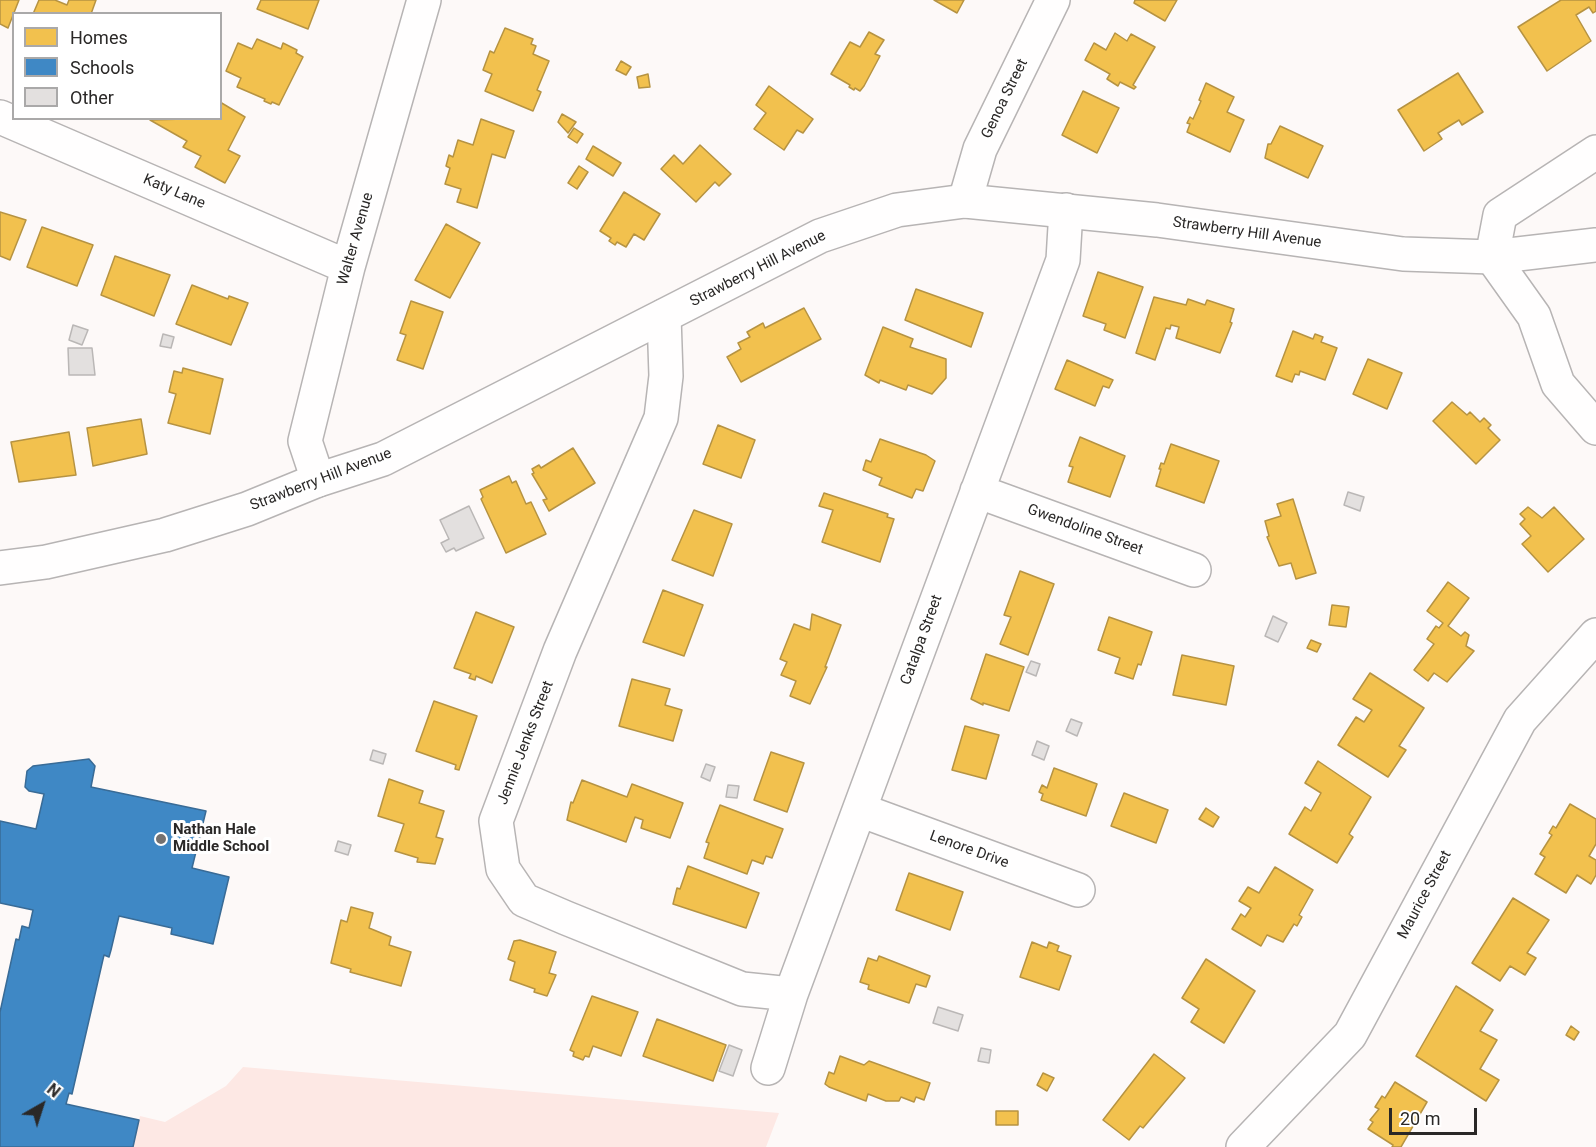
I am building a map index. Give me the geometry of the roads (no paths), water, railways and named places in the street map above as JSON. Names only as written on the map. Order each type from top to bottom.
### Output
[{"type":"street","name":"Walter Avenue","points":[[318,480],[305,441],[348,267],[424,0]]},
{"type":"street","name":"Genoa Street","points":[[965,201],[980,148],[1053,0]]},
{"type":"street","name":"Katy Lane","points":[[0,117],[348,267]]},
{"type":"street","points":[[1596,152],[1500,215],[1492,257],[1534,316],[1558,384],[1596,428]]},
{"type":"street","name":"Strawberry Hill Avenue","points":[[0,568],[46,562],[165,535],[247,509],[318,480],[383,459],[820,236],[897,210],[965,201],[1066,210],[1403,254],[1492,257],[1596,245]]},
{"type":"street","name":"Catalpa Street","points":[[768,1068],[791,994],[1063,260],[1066,210]]},
{"type":"street","name":"Jennie Jenks Street","points":[[664,316],[666,376],[661,418],[560,651],[496,821],[503,869],[524,900],[742,989],[791,994]]},
{"type":"street","name":"Gwendoline Street","points":[[977,491],[1194,570]]},
{"type":"street","name":"Maurice Street","points":[[1243,1147],[1350,1035],[1520,720],[1596,635]]},
{"type":"street","name":"Lenore Drive","points":[[860,810],[1078,890]]},
{"type":"place","name":"Nathan Hale Middle School","points":[[161,839]]}]
